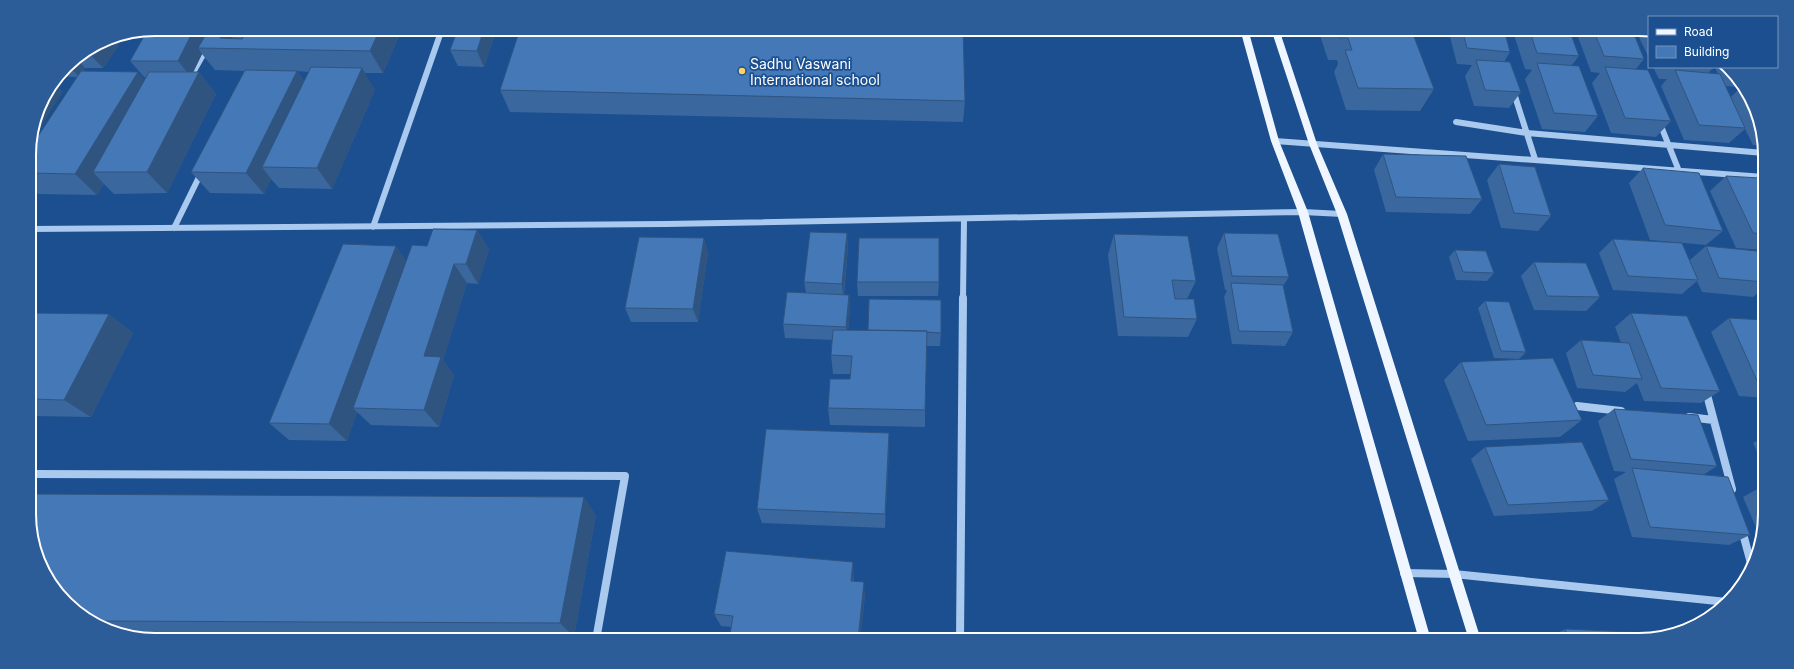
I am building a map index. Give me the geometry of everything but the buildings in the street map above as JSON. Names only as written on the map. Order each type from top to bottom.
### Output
[{"type":"main road","points":[[1246,36],[1276,141],[1303,212],[1404,573],[1423,633]]},
{"type":"main road","points":[[1277,36],[1313,144],[1342,214],[1474,633]]},
{"type":"street","points":[[373,227],[440,36]]},
{"type":"street","points":[[191,76],[210,42]]},
{"type":"street","points":[[1510,81],[1535,159]]},
{"type":"street","points":[[1658,116],[1679,171]]},
{"type":"street","points":[[1456,122],[1527,133],[1758,152]]},
{"type":"street","points":[[1276,141],[1758,177]]},
{"type":"street","points":[[174,228],[207,163]]},
{"type":"street","points":[[36,229],[373,227],[964,220],[1303,212],[1342,214]]},
{"type":"street","points":[[960,633],[964,220]]},
{"type":"street","points":[[1704,383],[1734,501]]},
{"type":"street","points":[[1577,406],[1630,412]]},
{"type":"street","points":[[1683,417],[1713,420]]},
{"type":"street","points":[[36,474],[625,476],[597,633]]},
{"type":"street","points":[[1740,523],[1750,558]]},
{"type":"street","points":[[1404,573],[1454,574],[1719,601]]},
{"type":"place","name":"Sadhu Vaswani International school","points":[[742,71]]}]
